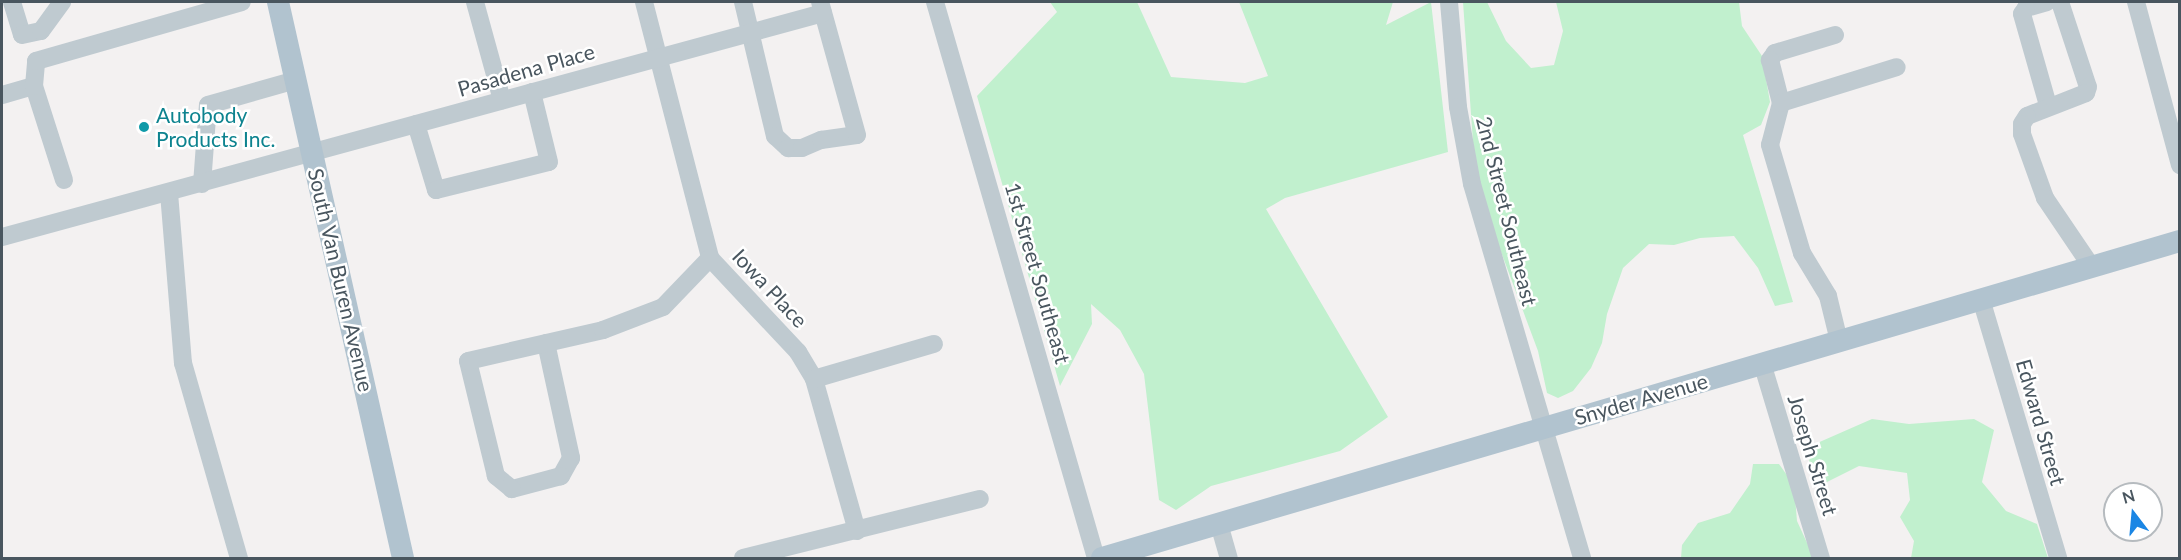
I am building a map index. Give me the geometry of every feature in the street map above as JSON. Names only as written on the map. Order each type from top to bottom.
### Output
[{"type":"main road","name":"South Van Buren Avenue","points":[[278,2],[404,558]]},
{"type":"main road","name":"Snyder Avenue","points":[[1102,558],[2180,241]]},
{"type":"street","points":[[12,2],[22,35],[41,31],[59,2]]},
{"type":"street","points":[[64,180],[34,86],[36,61],[220,4],[242,2]]},
{"type":"street","points":[[475,2],[502,100]]},
{"type":"street","name":"Iowa Place","points":[[644,2],[710,258],[798,352],[814,379],[857,531]]},
{"type":"street","name":"Pasadena Place","points":[[2,237],[202,184],[751,31],[821,7],[857,135],[821,140],[802,148],[788,148],[775,136],[751,31],[743,2]]},
{"type":"street","name":"1st Street Southeast","points":[[935,2],[1096,558]]},
{"type":"street","name":"2nd Street Southeast","points":[[1449,2],[1454,76],[1466,153],[1582,558]]},
{"type":"street","points":[[2047,2],[2026,8],[2022,14],[2048,105]]},
{"type":"street","points":[[2060,2],[2088,87],[2086,93],[2048,105],[2027,116],[2022,124],[2022,134],[2046,198],[2091,266]]},
{"type":"street","points":[[2136,2],[2180,165]]},
{"type":"street","points":[[1835,35],[1775,53],[1770,60],[1781,103],[1770,145],[1802,253],[1828,296],[1839,341]]},
{"type":"street","points":[[1781,103],[1897,67]]},
{"type":"street","points":[[202,184],[208,105],[296,80]]},
{"type":"street","points":[[2,95],[34,86]]},
{"type":"street","points":[[417,124],[436,190],[549,162],[532,92]]},
{"type":"street","points":[[169,193],[183,363],[238,558]]},
{"type":"street","points":[[546,343],[571,458],[561,476],[512,489],[496,476],[468,361],[546,343],[603,330],[663,307],[710,258]]},
{"type":"street","name":"Edward Street","points":[[1982,299],[2058,558]]},
{"type":"street","points":[[814,379],[934,344]]},
{"type":"street","name":"Joseph Street","points":[[1762,363],[1821,558]]},
{"type":"street","points":[[743,558],[980,499]]},
{"type":"street","points":[[1219,524],[1229,558]]},
{"type":"green space","points":[[1050,2],[1137,2],[1171,77],[1245,83],[1268,76],[1239,2],[1393,2],[1386,25],[1431,2],[1448,152],[1285,198],[1266,209],[1388,417],[1340,451],[1211,486],[1176,510],[1159,500],[1144,374],[1120,330],[1091,304],[1092,324],[1060,386],[977,96],[1057,12]]},
{"type":"green space","points":[[1463,2],[1487,2],[1506,41],[1531,68],[1554,65],[1563,31],[1556,2],[1739,2],[1742,26],[1762,56],[1770,102],[1761,125],[1743,135],[1793,302],[1775,306],[1758,268],[1734,236],[1700,238],[1674,245],[1649,244],[1623,268],[1607,314],[1602,343],[1591,368],[1573,391],[1558,398],[1547,393],[1538,351],[1488,217],[1474,156]]},
{"type":"green space","points":[[1872,419],[1909,424],[1974,419],[1994,430],[1982,482],[2006,511],[2037,524],[2048,558],[1911,558],[1914,541],[1900,517],[1910,500],[1907,473],[1859,466],[1823,484],[1808,464],[1815,444]]},
{"type":"green space","points":[[1753,464],[1779,464],[1794,485],[1797,521],[1814,558],[1681,558],[1682,545],[1698,523],[1730,513],[1750,484]]},
{"type":"place","name":"Autobody Products Inc.","points":[[144,127]]}]
